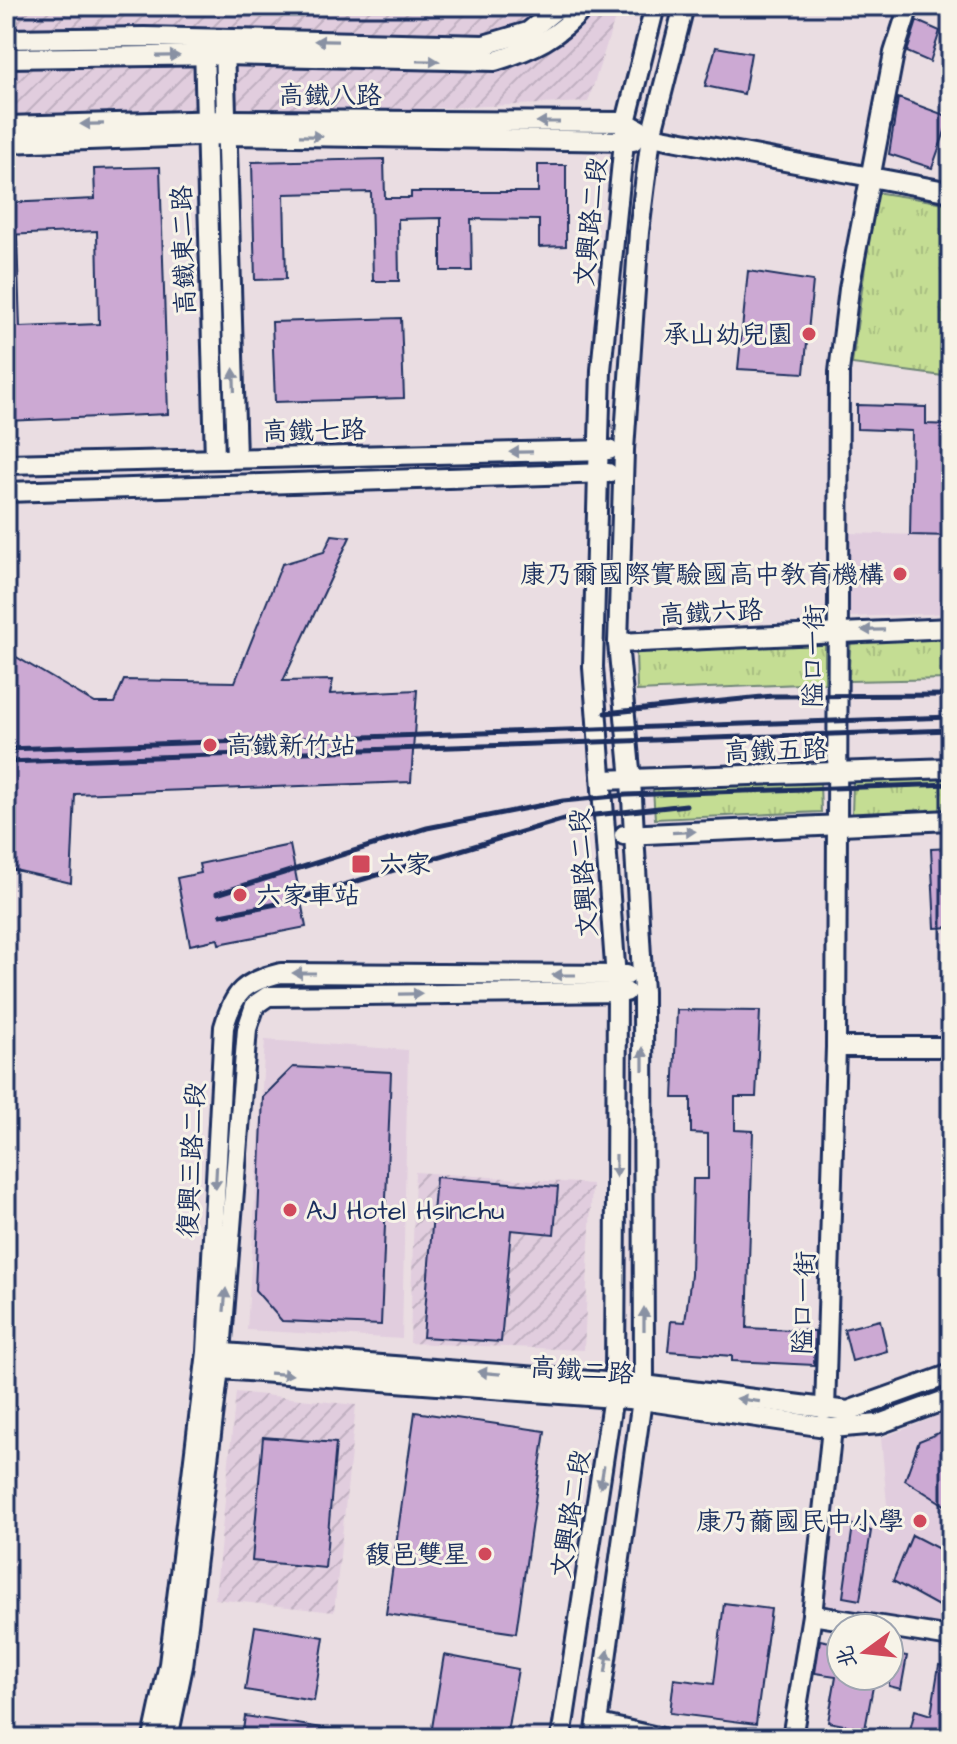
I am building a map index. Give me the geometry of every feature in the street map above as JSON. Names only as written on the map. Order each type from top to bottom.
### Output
[{"type":"street","points":[[6,39],[204,47],[484,45],[528,32],[560,6]]},
{"type":"street","points":[[224,47],[495,61],[534,49],[566,28],[585,6]]},
{"type":"street","name":"文興路二段","points":[[561,1738],[614,1392],[616,984],[593,667],[601,370],[626,122],[655,6]]},
{"type":"street","name":"文興路二段","points":[[597,1731],[643,1393],[642,984],[631,780],[618,643],[622,473],[639,232],[651,136],[684,6]]},
{"type":"street","name":"隘口一街","points":[[792,1738],[812,1615],[828,1419],[836,1047],[839,372],[849,289],[870,177],[894,53],[909,6]]},
{"type":"street","points":[[6,58],[204,47]]},
{"type":"street","name":"高鐵東二路","points":[[204,47],[215,459]]},
{"type":"street","name":"高鐵東二路","points":[[224,47],[236,458]]},
{"type":"street","name":"高鐵八路","points":[[6,143],[225,128],[626,122],[651,136],[951,192]]},
{"type":"street","name":"高鐵八路","points":[[6,126],[205,129]]},
{"type":"street","name":"高鐵八路","points":[[225,128],[624,143],[651,136]]},
{"type":"street","name":"高鐵七路","points":[[6,464],[624,450]]},
{"type":"street","name":"高鐵七路","points":[[6,492],[622,473]]},
{"type":"street","name":"高鐵六路","points":[[618,643],[951,628]]},
{"type":"street","name":"高鐵五路","points":[[602,780],[951,768]]},
{"type":"street","points":[[606,836],[951,820]]},
{"type":"street","name":"復興三路二段","points":[[168,1738],[183,1666],[212,1360],[224,1027],[237,994],[255,979],[281,973],[642,984]]},
{"type":"street","points":[[836,1047],[951,1047]]},
{"type":"street","name":"復興三路二段","points":[[153,1738],[169,1664],[212,1360]]},
{"type":"street","name":"高鐵二路","points":[[212,1360],[643,1393],[879,1424],[951,1398]]},
{"type":"street","name":"高鐵二路","points":[[828,1419],[951,1374]]},
{"type":"street","points":[[812,1615],[951,1637]]},
{"type":"street","points":[[597,1731],[662,1738]]},
{"type":"shaded area","points":[[6,6],[619,6],[588,102],[6,126]]},
{"type":"shaded area","name":"康乃爾國際實驗國高中教育機構","points":[[848,533],[951,536],[951,613],[849,617]]},
{"type":"shaded area","points":[[265,1040],[408,1050],[402,1339],[247,1330]]},
{"type":"shaded area","points":[[415,1172],[592,1184],[584,1350],[410,1343]]},
{"type":"shaded area","points":[[236,1392],[356,1405],[334,1612],[215,1599]]},
{"type":"shaded area","name":"康乃薾國民中小學","points":[[951,1411],[951,1628],[905,1620],[905,1612],[863,1612],[819,1604],[829,1515],[889,1526],[881,1438]]},
{"type":"green space","points":[[875,192],[951,204],[951,377],[852,364]]},
{"type":"green space","points":[[851,638],[951,638],[951,679],[848,681]]},
{"type":"green space","points":[[825,643],[825,683],[637,691],[636,649]]},
{"type":"green space","points":[[951,779],[951,811],[852,815],[853,782]]},
{"type":"green space","points":[[820,782],[821,812],[655,819],[653,789]]},
{"type":"building","points":[[917,21],[940,31],[930,62],[907,52]]},
{"type":"building","points":[[716,47],[751,53],[744,94],[705,86]]},
{"type":"building","points":[[898,98],[950,117],[932,168],[889,154]]},
{"type":"building","points":[[384,159],[385,198],[411,198],[411,192],[538,192],[538,165],[566,165],[566,246],[539,247],[539,220],[471,219],[472,271],[441,271],[441,218],[398,219],[399,281],[373,281],[371,192],[284,194],[286,279],[255,280],[252,162]]},
{"type":"building","points":[[160,167],[168,414],[6,421],[6,237],[17,236],[20,327],[99,324],[97,231],[6,235],[6,203],[95,199],[94,169]]},
{"type":"building","points":[[748,271],[813,281],[804,373],[738,369]]},
{"type":"building","points":[[401,318],[404,398],[275,402],[272,322]]},
{"type":"building","points":[[857,405],[926,407],[926,424],[951,425],[951,536],[910,535],[912,431],[857,429]]},
{"type":"building","name":"高鐵新竹站","points":[[332,535],[350,537],[283,681],[333,680],[330,694],[417,690],[411,782],[75,794],[71,883],[6,868],[6,651],[95,703],[114,703],[124,680],[235,682],[282,564],[324,552]]},
{"type":"building","name":"六家車站","points":[[290,845],[306,927],[219,944],[218,939],[190,945],[177,878],[201,873],[199,864]]},
{"type":"building","points":[[951,848],[951,927],[935,928],[931,849]]},
{"type":"building","points":[[677,1010],[760,1011],[756,1097],[735,1097],[735,1130],[753,1131],[747,1328],[815,1331],[814,1365],[732,1361],[732,1356],[668,1351],[671,1321],[685,1322],[691,1275],[693,1179],[708,1179],[708,1134],[691,1133],[691,1098],[673,1098]]},
{"type":"building","points":[[293,1067],[391,1072],[381,1325],[282,1321],[255,1290],[263,1097]]},
{"type":"building","points":[[436,1177],[558,1187],[554,1234],[511,1230],[501,1342],[423,1337]]},
{"type":"building","points":[[880,1320],[887,1351],[852,1361],[844,1329]]},
{"type":"building","points":[[415,1412],[545,1431],[516,1633],[386,1614]]},
{"type":"building","points":[[951,1428],[951,1509],[905,1480],[919,1441]]},
{"type":"building","points":[[263,1437],[336,1443],[325,1568],[252,1561]]},
{"type":"building","points":[[853,1525],[871,1531],[860,1600],[843,1597]]},
{"type":"building","points":[[912,1535],[951,1555],[951,1613],[893,1581]]},
{"type":"building","points":[[724,1603],[771,1609],[756,1724],[670,1713],[674,1679],[714,1684]]},
{"type":"building","points":[[255,1626],[324,1637],[314,1701],[245,1690]]},
{"type":"building","points":[[820,1640],[825,1641],[825,1674],[815,1673]]},
{"type":"building","points":[[444,1655],[518,1669],[506,1738],[455,1738],[431,1734]]},
{"type":"building","points":[[939,1665],[951,1667],[951,1738],[908,1738],[915,1710],[931,1715]]},
{"type":"building","points":[[833,1692],[872,1692],[865,1729],[828,1722]]},
{"type":"building","points":[[245,1716],[336,1730],[335,1738],[242,1738]]},
{"type":"railway","points":[[605,713],[772,696],[951,695]]},
{"type":"railway","points":[[6,749],[951,717]]},
{"type":"railway","points":[[6,762],[951,730]]},
{"type":"railway","points":[[217,894],[427,828],[563,801],[626,795],[951,784]]},
{"type":"railway","points":[[221,915],[287,902],[568,818],[686,805]]},
{"type":"place","name":"承山幼兒園","points":[[809,334]]},
{"type":"place","name":"康乃爾國際實驗國高中教育機構","points":[[900,574]]},
{"type":"place","name":"高鐵新竹站","points":[[210,745]]},
{"type":"place","name":"六家","points":[[361,864]]},
{"type":"place","name":"六家車站","points":[[240,895]]},
{"type":"place","name":"AJ Hotel Hsinchu","points":[[290,1210]]},
{"type":"place","name":"康乃薾國民中小學","points":[[920,1521]]},
{"type":"place","name":"馥邑雙星","points":[[485,1554]]}]
